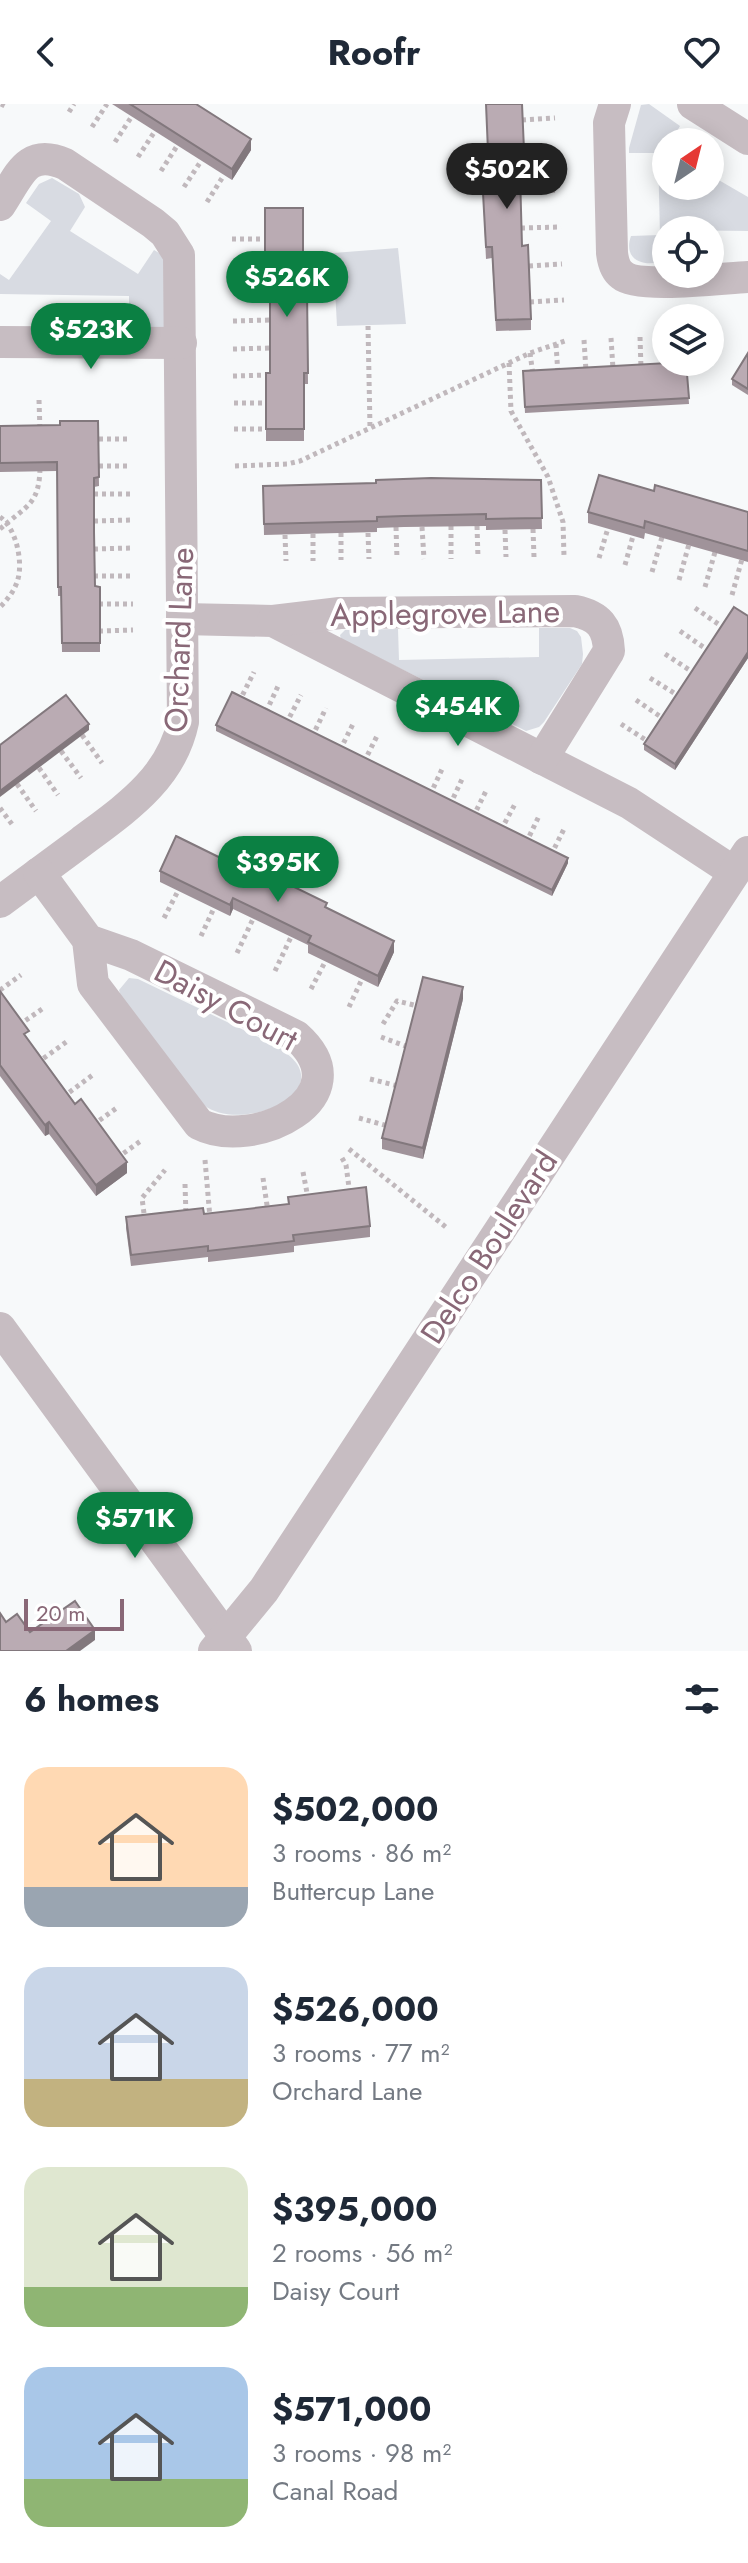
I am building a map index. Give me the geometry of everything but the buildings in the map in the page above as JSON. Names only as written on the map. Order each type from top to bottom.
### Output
[{"type":"street","points":[[615,104],[609,123],[612,253],[621,275],[641,283],[748,277]]},
{"type":"street","points":[[693,104],[748,139]]},
{"type":"street","name":"Orchard Lane","points":[[0,205],[22,171],[40,157],[65,164],[153,223],[165,233],[179,255],[183,722],[178,743],[168,763],[137,799],[0,902]]},
{"type":"street","points":[[0,342],[181,343]]},
{"type":"street","name":"Applegrove Lane","points":[[182,619],[273,621],[340,613],[575,611],[589,614],[601,622],[608,636],[609,651],[542,759]]},
{"type":"street","points":[[331,652],[324,640],[323,630],[328,621],[340,613]]},
{"type":"street","name":"Applegrove Lane","points":[[273,621],[741,862]]},
{"type":"street","name":"Delco Boulevard","points":[[225,1647],[741,862]]},
{"type":"street","name":"Daisy Court","points":[[39,873],[88,940],[93,984],[199,1124],[223,1132],[276,1124],[290,1118],[309,1100],[316,1089],[319,1071],[307,1045],[296,1036],[131,955],[88,940]]},
{"type":"street","points":[[0,1328],[225,1647]]},
{"type":"path","points":[[69,112],[74,104]]},
{"type":"path","points":[[92,127],[107,104]]},
{"type":"path","points":[[115,142],[132,116]]},
{"type":"path","points":[[522,120],[555,118]]},
{"type":"path","points":[[138,157],[155,131]]},
{"type":"path","points":[[161,171],[177,146]]},
{"type":"path","points":[[524,156],[557,154]]},
{"type":"path","points":[[184,187],[201,161]]},
{"type":"path","points":[[207,202],[224,175]]},
{"type":"path","points":[[519,192],[559,190]]},
{"type":"path","points":[[521,228],[561,227]]},
{"type":"path","points":[[232,239],[265,239]]},
{"type":"path","points":[[529,266],[562,264]]},
{"type":"path","points":[[232,266],[265,266]]},
{"type":"path","points":[[233,292],[270,292]]},
{"type":"path","points":[[530,302],[564,300]]},
{"type":"path","points":[[233,321],[270,320]]},
{"type":"path","points":[[368,326],[370,428]]},
{"type":"path","points":[[640,337],[641,370]]},
{"type":"path","points":[[611,338],[613,372]]},
{"type":"path","points":[[584,340],[586,374]]},
{"type":"path","points":[[235,466],[300,461],[530,353],[565,341]]},
{"type":"path","points":[[556,344],[558,375]]},
{"type":"path","points":[[233,349],[270,348]]},
{"type":"path","points":[[530,353],[533,376]]},
{"type":"path","points":[[509,363],[511,411],[553,491],[563,522],[564,556]]},
{"type":"path","points":[[233,376],[270,375]]},
{"type":"path","points":[[39,400],[40,443]]},
{"type":"path","points":[[234,403],[266,403]]},
{"type":"path","points":[[234,429],[266,429]]},
{"type":"path","points":[[99,439],[131,439]]},
{"type":"path","points":[[0,529],[38,493],[40,457]]},
{"type":"path","points":[[99,466],[131,466]]},
{"type":"path","points":[[94,494],[131,494]]},
{"type":"path","points":[[0,517],[7,523],[14,539],[19,572],[15,588],[0,607]]},
{"type":"path","points":[[94,521],[132,520]]},
{"type":"path","points":[[451,526],[451,559]]},
{"type":"path","points":[[477,526],[478,558]]},
{"type":"path","points":[[396,527],[397,559]]},
{"type":"path","points":[[422,527],[424,559]]},
{"type":"path","points":[[599,558],[608,528]]},
{"type":"path","points":[[533,529],[534,557]]},
{"type":"path","points":[[505,530],[506,557]]},
{"type":"path","points":[[341,533],[341,560]]},
{"type":"path","points":[[368,533],[369,559]]},
{"type":"path","points":[[313,534],[313,561]]},
{"type":"path","points":[[285,535],[286,561]]},
{"type":"path","points":[[625,565],[633,536]]},
{"type":"path","points":[[652,572],[662,537]]},
{"type":"path","points":[[679,580],[689,544]]},
{"type":"path","points":[[94,549],[132,548]]},
{"type":"path","points":[[705,587],[715,552]]},
{"type":"path","points":[[732,595],[742,559]]},
{"type":"path","points":[[94,576],[132,576]]},
{"type":"path","points":[[99,604],[133,604]]},
{"type":"path","points":[[695,608],[724,628]]},
{"type":"path","points":[[99,631],[133,630]]},
{"type":"path","points":[[680,631],[709,651]]},
{"type":"path","points":[[665,654],[694,673]]},
{"type":"path","points":[[239,702],[254,672]]},
{"type":"path","points":[[650,678],[679,696]]},
{"type":"path","points":[[265,714],[279,684]]},
{"type":"path","points":[[286,724],[301,695]]},
{"type":"path","points":[[636,700],[664,719]]},
{"type":"path","points":[[312,737],[326,708]]},
{"type":"path","points":[[340,751],[354,722]]},
{"type":"path","points":[[621,724],[649,742]]},
{"type":"path","points":[[363,763],[378,734]]},
{"type":"path","points":[[82,735],[102,763]]},
{"type":"path","points":[[61,751],[81,778]]},
{"type":"path","points":[[430,795],[443,767]]},
{"type":"path","points":[[39,768],[58,795]]},
{"type":"path","points":[[450,805],[463,777]]},
{"type":"path","points":[[17,784],[36,811]]},
{"type":"path","points":[[473,817],[487,789]]},
{"type":"path","points":[[501,830],[515,804]]},
{"type":"path","points":[[0,808],[14,827]]},
{"type":"path","points":[[526,843],[539,816]]},
{"type":"path","points":[[551,855],[564,829]]},
{"type":"path","points":[[164,918],[178,891]]},
{"type":"path","points":[[201,936],[214,908]]},
{"type":"path","points":[[237,953],[253,919]]},
{"type":"path","points":[[275,971],[291,937]]},
{"type":"path","points":[[311,989],[325,962]]},
{"type":"path","points":[[0,990],[21,975]]},
{"type":"path","points":[[349,1007],[362,979]]},
{"type":"path","points":[[383,1024],[397,1001],[418,1006]]},
{"type":"path","points":[[18,1026],[45,1007]]},
{"type":"path","points":[[381,1037],[408,1047]]},
{"type":"path","points":[[37,1063],[69,1040]]},
{"type":"path","points":[[62,1098],[94,1074]]},
{"type":"path","points":[[370,1079],[398,1086]]},
{"type":"path","points":[[92,1126],[118,1107]]},
{"type":"path","points":[[359,1118],[388,1126]]},
{"type":"path","points":[[116,1159],[142,1140]]},
{"type":"path","points":[[349,1149],[447,1228]]},
{"type":"path","points":[[205,1155],[211,1224]]},
{"type":"path","points":[[342,1158],[346,1165],[350,1201]]},
{"type":"path","points":[[146,1225],[142,1198],[165,1170]]},
{"type":"path","points":[[303,1172],[309,1206]]},
{"type":"path","points":[[263,1178],[269,1218]]},
{"type":"path","points":[[185,1184],[187,1220]]},
{"type":"shaded area","points":[[649,104],[680,126],[652,128],[652,153],[629,153],[629,148],[641,105]]},
{"type":"shaded area","points":[[52,178],[79,194],[85,207],[70,231],[138,274],[154,250],[166,257],[164,328],[129,327],[129,296],[0,294],[0,274],[9,280],[51,221],[26,203],[39,184]]},
{"type":"shaded area","points":[[724,183],[748,197],[748,231],[724,231],[724,216],[660,216],[659,200],[724,200]]},
{"type":"shaded area","points":[[652,235],[652,263],[644,263],[633,257],[629,245],[631,236]]},
{"type":"shaded area","points":[[398,248],[406,324],[337,326],[333,253]]},
{"type":"shaded area","points":[[539,628],[570,628],[577,631],[581,637],[582,664],[544,722],[526,731],[341,639],[340,635],[345,630],[398,629],[399,660],[539,657]]},
{"type":"shaded area","points":[[129,978],[138,979],[279,1047],[297,1064],[301,1077],[297,1090],[287,1100],[254,1113],[235,1115],[204,1105],[121,997],[119,990]]}]
